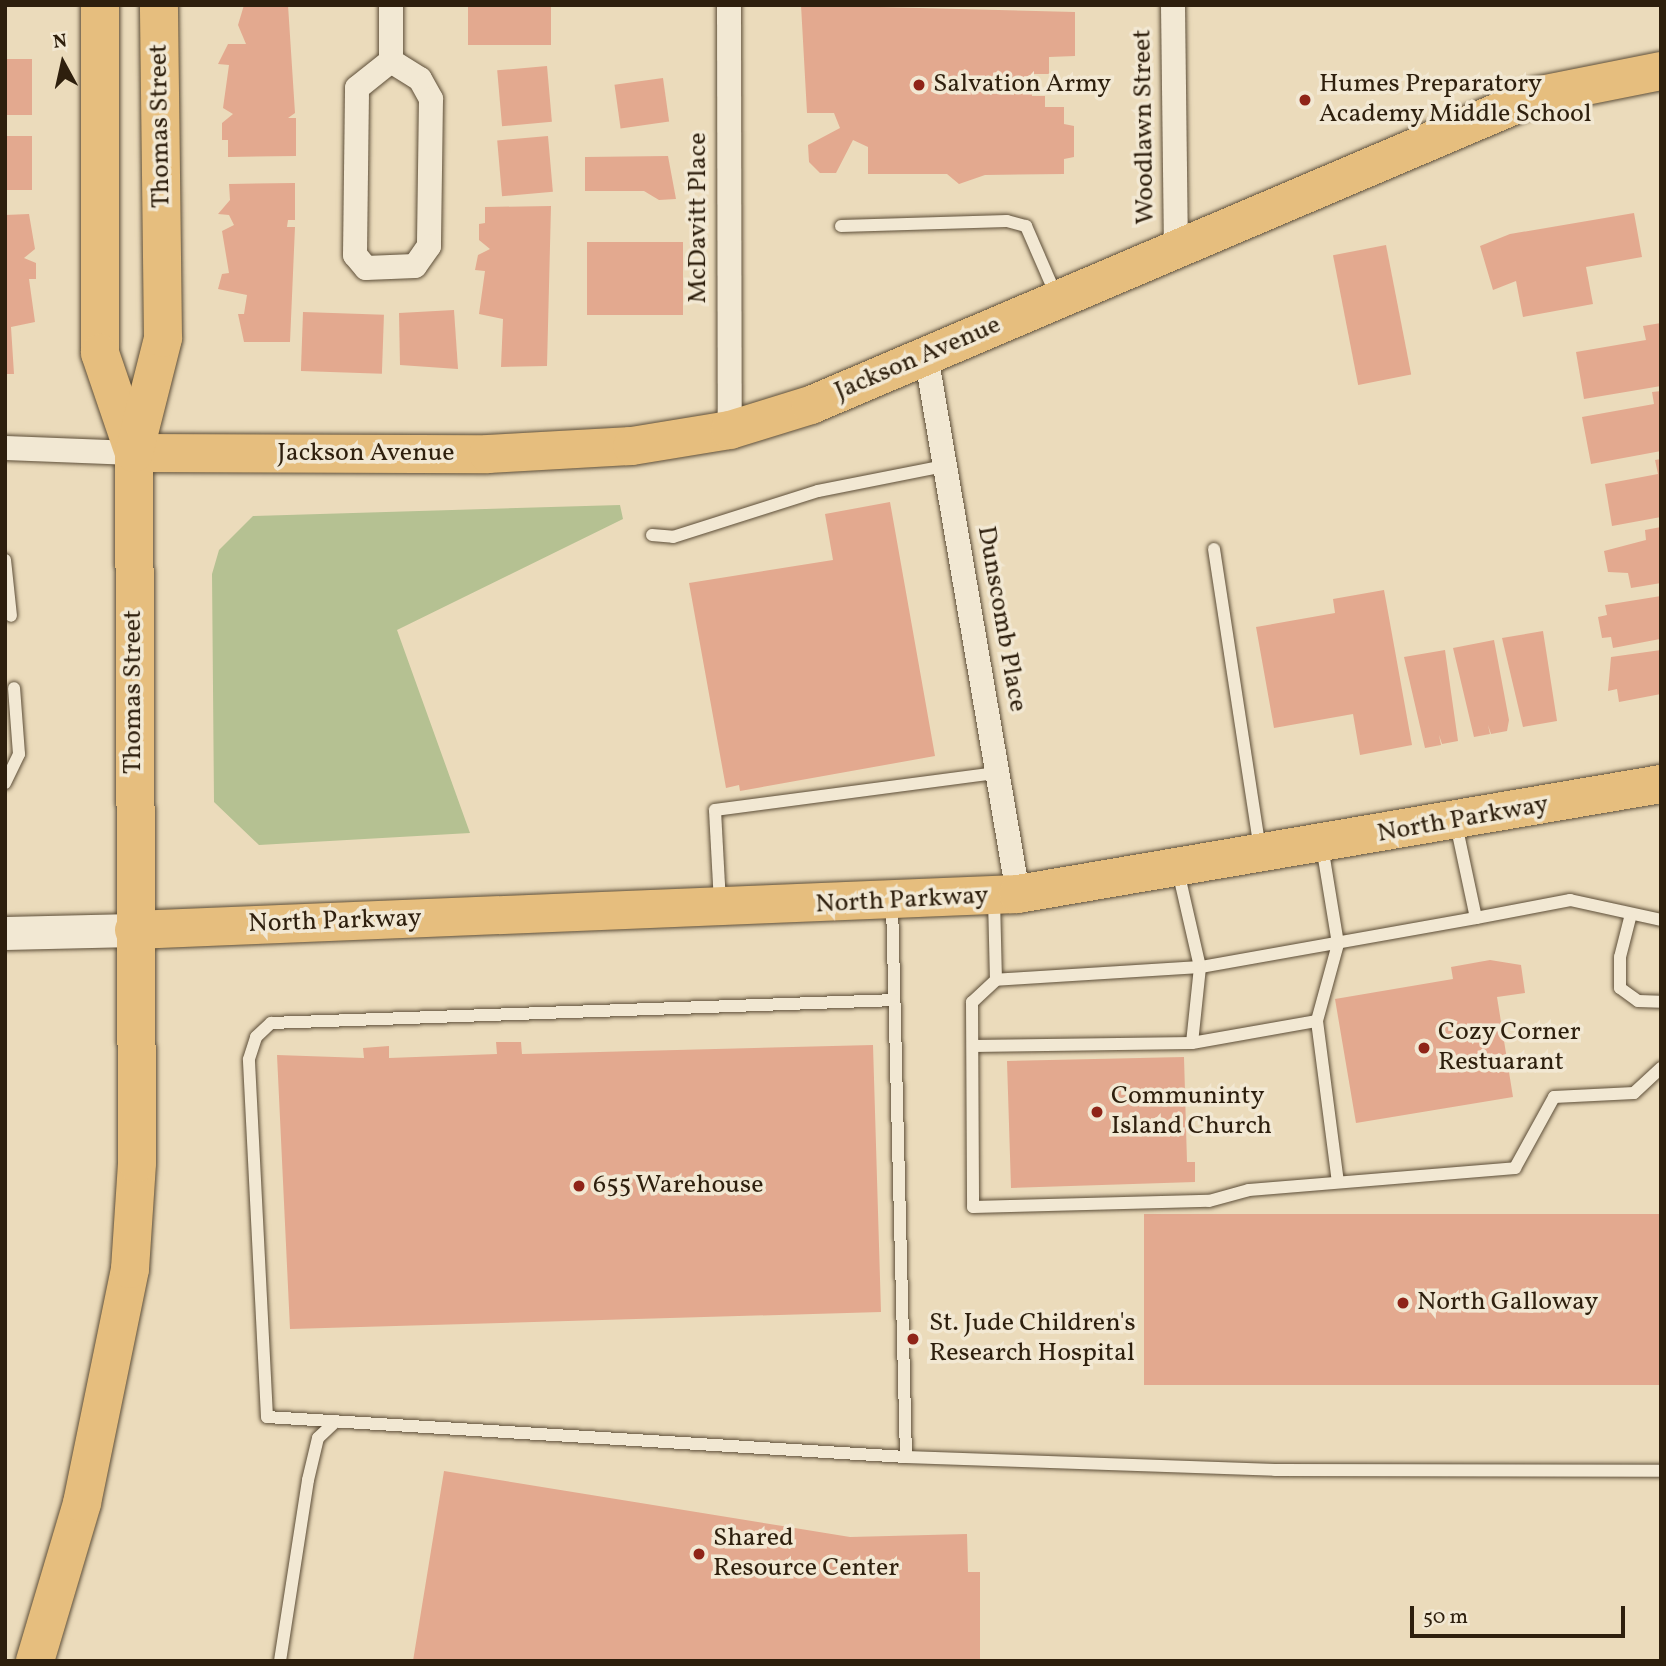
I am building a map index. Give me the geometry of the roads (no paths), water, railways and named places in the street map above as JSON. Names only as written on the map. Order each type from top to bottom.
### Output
[{"type":"main road","name":"Thomas Street","points":[[100,5],[100,353],[134,453]]},
{"type":"main road","name":"Thomas Street","points":[[35,1661],[82,1503],[130,1269],[137,1163],[134,453],[163,338],[159,5]]},
{"type":"main road","name":"Jackson Avenue","points":[[134,453],[488,454],[632,446],[730,430],[811,405],[1536,96],[1661,71]]},
{"type":"main road","name":"North Parkway","points":[[134,930],[720,911],[1006,895],[1322,846],[1661,784]]},
{"type":"main road","points":[[5,933],[134,930]]},
{"type":"street","points":[[391,5],[391,61]]},
{"type":"street","name":"McDavitt Place","points":[[729,5],[730,430]]},
{"type":"street","name":"Woodlawn Street","points":[[1173,5],[1176,248]]},
{"type":"street","points":[[391,61],[420,79],[431,99],[429,246],[415,266],[366,268],[355,255],[357,88],[391,61]]},
{"type":"street","name":"Dunscomb Place","points":[[926,355],[998,773],[1006,895]]},
{"type":"street","points":[[5,448],[134,453]]},
{"type":"lane","points":[[841,226],[1007,221],[1026,226],[1057,299]]},
{"type":"lane","points":[[652,535],[673,537],[818,491],[944,466]]},
{"type":"lane","points":[[1214,549],[1261,856]]},
{"type":"lane","points":[[5,560],[11,616]]},
{"type":"lane","points":[[5,783],[19,754],[14,688]]},
{"type":"lane","points":[[720,911],[715,810],[998,773]]},
{"type":"lane","points":[[1455,821],[1476,918]]},
{"type":"lane","points":[[1322,846],[1338,944],[1317,1021],[1338,1182]]},
{"type":"lane","points":[[1177,869],[1200,967],[1192,1043]]},
{"type":"lane","points":[[996,980],[1006,895]]},
{"type":"lane","points":[[1661,920],[1570,900],[1200,967],[996,980],[972,1002],[973,1207],[1209,1200],[1249,1190],[1516,1168],[1554,1097],[1634,1093],[1661,1068]]},
{"type":"lane","points":[[892,901],[906,1457]]},
{"type":"lane","points":[[1631,914],[1620,957],[1620,988],[1638,1001],[1661,1002]]},
{"type":"lane","points":[[894,999],[281,1020],[263,1029],[249,1059],[268,1417],[906,1457],[1275,1471],[1661,1471]]},
{"type":"lane","points":[[973,1046],[1192,1043],[1317,1021]]},
{"type":"lane","points":[[280,1661],[310,1469],[318,1438],[336,1422]]},
{"type":"place","name":"Salvation Army","points":[[919,85]]},
{"type":"place","name":"Humes Preparatory Academy Middle School","points":[[1305,100]]},
{"type":"place","name":"Cozy Corner Restuarant","points":[[1424,1048]]},
{"type":"place","name":"Communinty Island Church","points":[[1097,1112]]},
{"type":"place","name":"655 Warehouse","points":[[579,1186]]},
{"type":"place","name":"North Galloway","points":[[1403,1303]]},
{"type":"place","name":"St. Jude Children's Research Hospital","points":[[913,1339]]},
{"type":"place","name":"Shared Resource Center","points":[[699,1554]]}]
